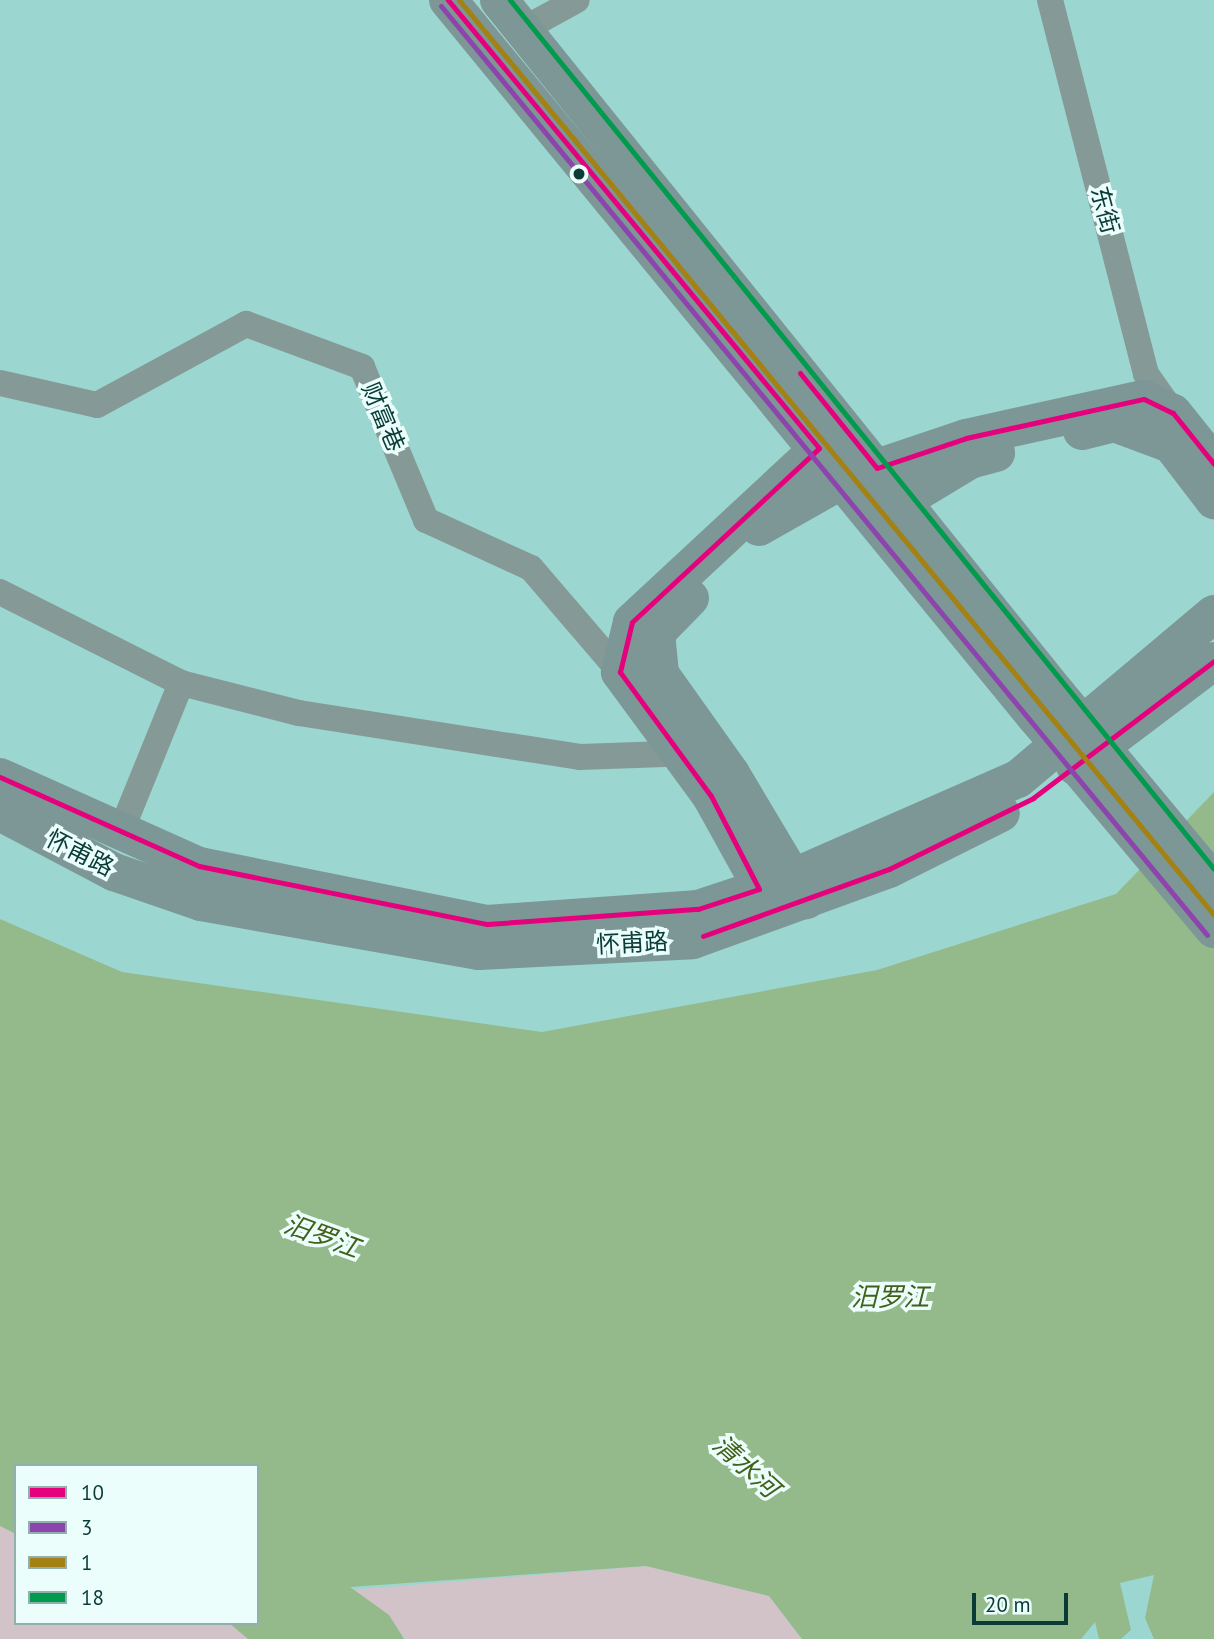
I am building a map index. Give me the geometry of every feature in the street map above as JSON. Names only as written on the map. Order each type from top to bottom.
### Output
[{"type":"main road","points":[[448,0],[819,447],[902,500],[1046,705],[1214,929]]},
{"type":"main road","points":[[499,0],[524,29],[860,474],[1046,705],[1214,883]]},
{"type":"main road","points":[[784,896],[698,751],[660,674],[656,633],[770,515],[860,474],[966,438],[1144,399],[1173,413],[1214,464]]},
{"type":"main road","points":[[902,500],[970,460],[1114,423],[1171,444],[1214,500]]},
{"type":"main road","points":[[698,751],[620,672],[632,622],[819,447]]},
{"type":"main road","points":[[0,777],[120,836],[199,866],[487,924],[698,909],[784,896],[1018,779],[1214,614]]},
{"type":"main road","name":"怀甫路","points":[[0,812],[114,872],[201,902],[479,951],[693,940],[784,896],[1033,797],[1214,661]]},
{"type":"street","points":[[524,29],[577,0]]},
{"type":"street","name":"东街","points":[[1051,0],[1146,374],[1173,413]]},
{"type":"street","name":"财富巷","points":[[0,383],[97,405],[246,324],[362,367],[426,520],[531,568],[620,672]]},
{"type":"street","points":[[0,592],[181,683],[299,713],[580,757],[698,751]]},
{"type":"street","points":[[120,836],[181,683]]},
{"type":"shaded area","points":[[0,1523],[14,1530],[14,1625],[232,1625],[250,1639],[0,1639]]},
{"type":"shaded area","points":[[646,1566],[769,1596],[802,1639],[405,1639],[390,1618],[349,1590]]},
{"type":"water","name":"汨罗江","points":[[1214,792],[1214,1639],[1154,1639],[1145,1618],[1154,1575],[1120,1583],[1131,1630],[1121,1639],[1099,1639],[1095,1622],[1081,1639],[802,1639],[769,1596],[646,1566],[350,1587],[389,1615],[404,1639],[248,1639],[231,1625],[259,1625],[259,1464],[14,1464],[14,1533],[0,1526],[0,919],[122,972],[542,1032],[877,970],[1116,894]]},
{"type":"transit line","name":"10","points":[[0,777],[199,866],[487,924],[698,909],[759,889],[711,796],[620,672],[632,622],[819,448],[448,0]]},
{"type":"transit line","name":"1","points":[[459,0],[1214,915]]},
{"type":"transit line","name":"18","points":[[510,0],[1214,869]]},
{"type":"transit line","name":"3","points":[[441,6],[1207,935]]},
{"type":"transit line","name":"10","points":[[800,373],[877,468],[966,438],[1144,399],[1173,413],[1214,464]]},
{"type":"transit line","name":"10","points":[[703,936],[889,869],[1033,798],[1214,661]]},
{"type":"water label","name":"清水河","points":[[746,1466]]}]
